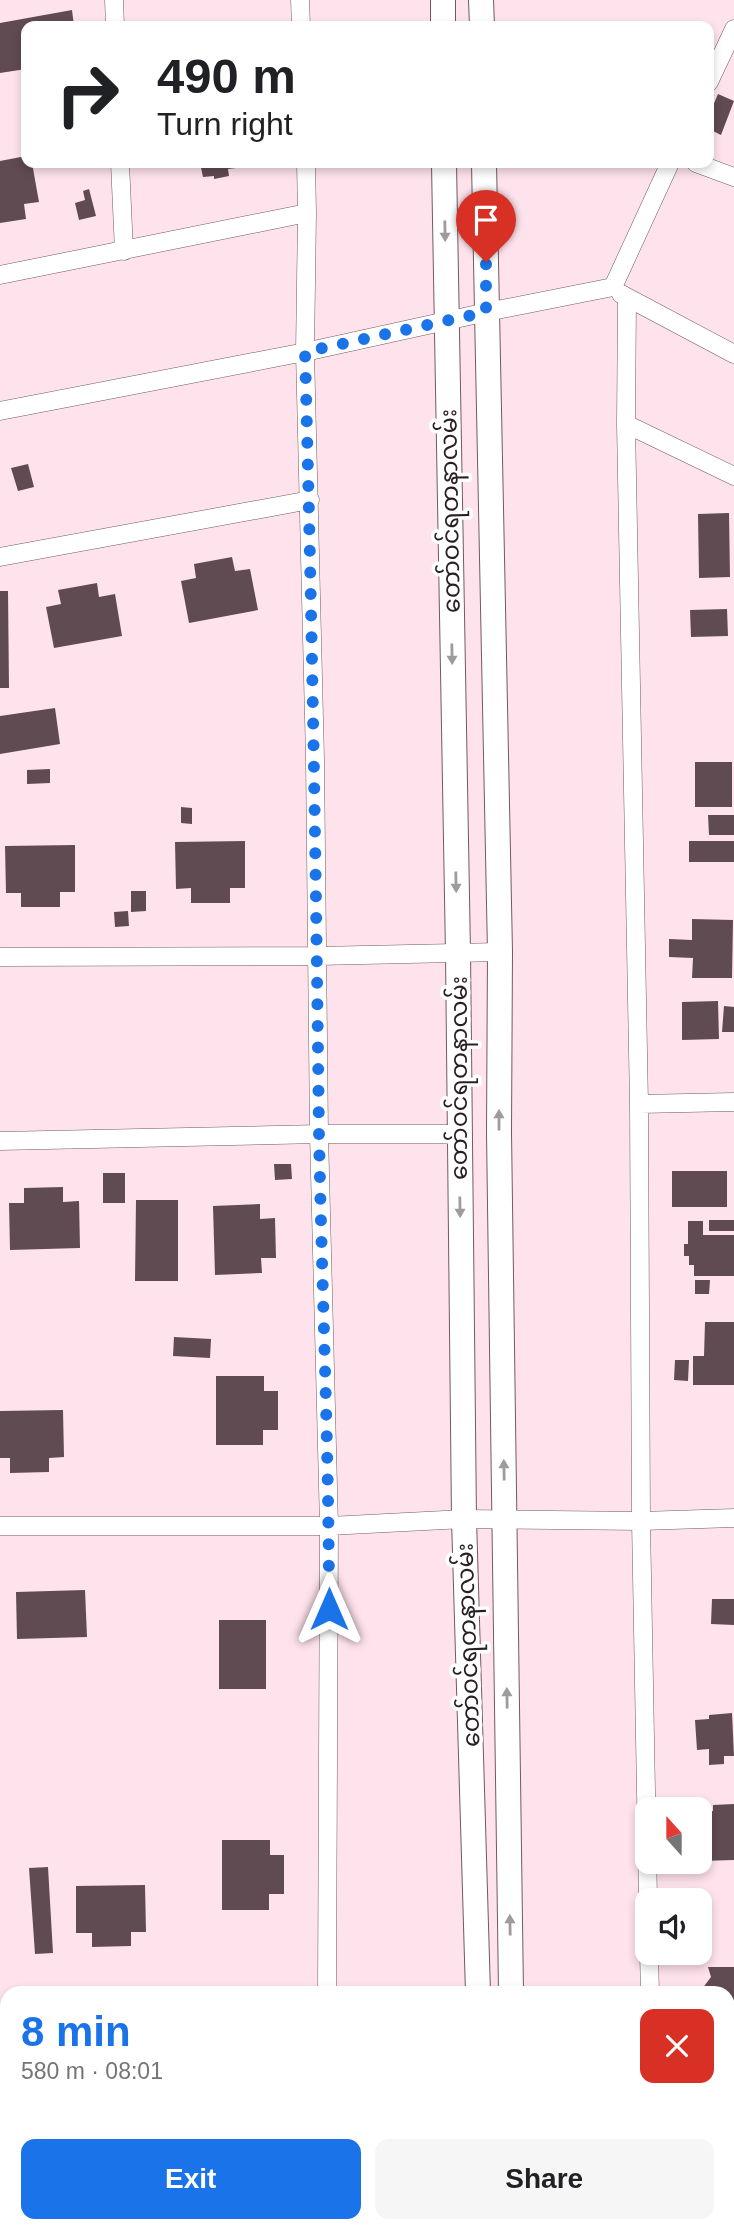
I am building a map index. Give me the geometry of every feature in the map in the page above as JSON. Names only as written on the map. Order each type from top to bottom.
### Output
[{"type":"main road","points":[[443,0],[443,21]]},
{"type":"main road","points":[[481,0],[482,21]]},
{"type":"main road","name":"တော်ဝင်ရတနာလမ်း","points":[[444,168],[458,953],[464,1519],[478,1986]]},
{"type":"main road","name":"တော်ဝင်ရတနာလမ်း","points":[[484,168],[500,952],[499,1132],[511,1986]]},
{"type":"street","points":[[114,0],[115,21]]},
{"type":"street","points":[[300,0],[301,21]]},
{"type":"street","points":[[714,71],[734,29]]},
{"type":"street","points":[[120,168],[124,251]]},
{"type":"street","points":[[306,168],[305,352],[329,1527],[327,1986]]},
{"type":"street","points":[[648,1888],[641,1521],[639,1104],[626,424],[620,293],[668,168]]},
{"type":"street","points":[[710,168],[734,177]]},
{"type":"street","points":[[0,275],[307,213]]},
{"type":"street","points":[[0,411],[305,352],[486,312],[620,293],[734,354]]},
{"type":"street","points":[[626,424],[734,475]]},
{"type":"street","points":[[0,557],[310,499]]},
{"type":"street","points":[[0,957],[318,957],[500,952]]},
{"type":"street","points":[[639,1104],[734,1102]]},
{"type":"street","points":[[0,1141],[319,1134],[459,1135]]},
{"type":"street","points":[[0,1526],[329,1527],[464,1519],[641,1521],[734,1518]]},
{"type":"street","points":[[649,1965],[650,1986]]},
{"type":"building","points":[[72,10],[73,21],[21,21],[21,70],[0,73],[0,23]]},
{"type":"building","points":[[718,94],[734,101],[721,135],[714,132],[714,103]]},
{"type":"building","points":[[21,157],[21,168],[33,168],[39,202],[24,204],[26,219],[0,223],[0,161]]},
{"type":"building","points":[[201,168],[236,168],[228,169],[229,176],[214,179],[214,176],[203,177]]},
{"type":"building","points":[[89,189],[96,216],[79,220],[75,203],[85,200],[83,191]]},
{"type":"building","points":[[28,464],[34,487],[18,491],[11,468]]},
{"type":"building","points":[[729,513],[730,577],[699,578],[698,514]]},
{"type":"building","points":[[232,557],[235,571],[250,569],[258,610],[189,623],[181,581],[196,578],[194,564]]},
{"type":"building","points":[[97,583],[99,597],[115,594],[122,636],[54,648],[46,607],[61,604],[58,590]]},
{"type":"building","points":[[0,591],[8,591],[9,688],[0,688]]},
{"type":"building","points":[[727,609],[728,636],[691,637],[690,610]]},
{"type":"building","points":[[55,708],[60,744],[0,754],[0,716]]},
{"type":"building","points":[[695,762],[732,762],[732,807],[695,807]]},
{"type":"building","points":[[50,769],[50,783],[27,784],[27,770]]},
{"type":"building","points":[[181,807],[192,808],[192,824],[181,823]]},
{"type":"building","points":[[708,815],[734,815],[734,835],[709,835]]},
{"type":"building","points":[[245,841],[245,888],[230,888],[230,903],[191,903],[191,888],[176,889],[175,842]]},
{"type":"building","points":[[689,841],[734,841],[734,862],[689,862]]},
{"type":"building","points":[[75,845],[75,892],[60,892],[60,907],[21,907],[21,893],[6,893],[5,846]]},
{"type":"building","points":[[131,891],[146,891],[146,911],[131,912]]},
{"type":"building","points":[[128,911],[129,926],[115,927],[114,912]]},
{"type":"building","points":[[692,919],[733,920],[732,978],[692,978],[693,958],[669,957],[669,939],[692,940]]},
{"type":"building","points":[[718,1001],[719,1039],[682,1040],[682,1002]]},
{"type":"building","points":[[724,1006],[734,1007],[734,1032],[722,1032]]},
{"type":"building","points":[[274,1164],[291,1164],[292,1179],[275,1180]]},
{"type":"building","points":[[672,1171],[727,1171],[727,1207],[672,1207]]},
{"type":"building","points":[[103,1173],[125,1173],[125,1203],[103,1203]]},
{"type":"building","points":[[63,1187],[63,1202],[79,1201],[80,1248],[10,1250],[9,1203],[24,1203],[24,1188]]},
{"type":"building","points":[[136,1200],[178,1200],[178,1281],[135,1281]]},
{"type":"building","points":[[260,1204],[260,1219],[275,1218],[276,1258],[261,1258],[262,1273],[215,1275],[213,1206]]},
{"type":"building","points":[[709,1220],[734,1220],[734,1231],[709,1231]]},
{"type":"building","points":[[688,1221],[703,1221],[703,1235],[734,1235],[734,1276],[694,1276],[694,1265],[689,1265],[689,1256],[684,1256],[684,1244],[688,1244]]},
{"type":"building","points":[[695,1280],[710,1280],[709,1294],[695,1294]]},
{"type":"building","points":[[705,1322],[734,1322],[734,1385],[693,1385],[693,1356],[704,1356]]},
{"type":"building","points":[[174,1337],[211,1339],[210,1358],[173,1356]]},
{"type":"building","points":[[675,1360],[689,1360],[688,1381],[674,1380]]},
{"type":"building","points":[[216,1376],[264,1376],[264,1391],[278,1391],[278,1430],[263,1430],[263,1445],[216,1445]]},
{"type":"building","points":[[63,1410],[64,1457],[49,1458],[49,1472],[10,1473],[10,1458],[0,1458],[0,1411]]},
{"type":"building","points":[[85,1590],[87,1637],[17,1639],[16,1592]]},
{"type":"building","points":[[712,1599],[734,1599],[734,1625],[711,1624]]},
{"type":"building","points":[[219,1620],[266,1620],[266,1689],[219,1689]]},
{"type":"building","points":[[732,1713],[734,1756],[724,1756],[724,1764],[709,1765],[709,1749],[697,1750],[695,1720],[709,1719],[709,1715]]},
{"type":"building","points":[[734,1804],[734,1860],[712,1861],[713,1805]]},
{"type":"building","points":[[222,1840],[270,1840],[270,1855],[284,1855],[284,1894],[269,1894],[269,1910],[222,1910]]},
{"type":"building","points":[[48,1867],[53,1953],[35,1954],[29,1868]]},
{"type":"building","points":[[145,1885],[146,1932],[131,1932],[131,1946],[92,1947],[92,1933],[76,1933],[76,1886]]},
{"type":"building","points":[[708,1967],[734,1967],[734,1986],[704,1986],[711,1977]]},
{"type":"route","points":[[329,1609],[319,1134],[315,758],[305,352],[486,312],[486,262]]}]
